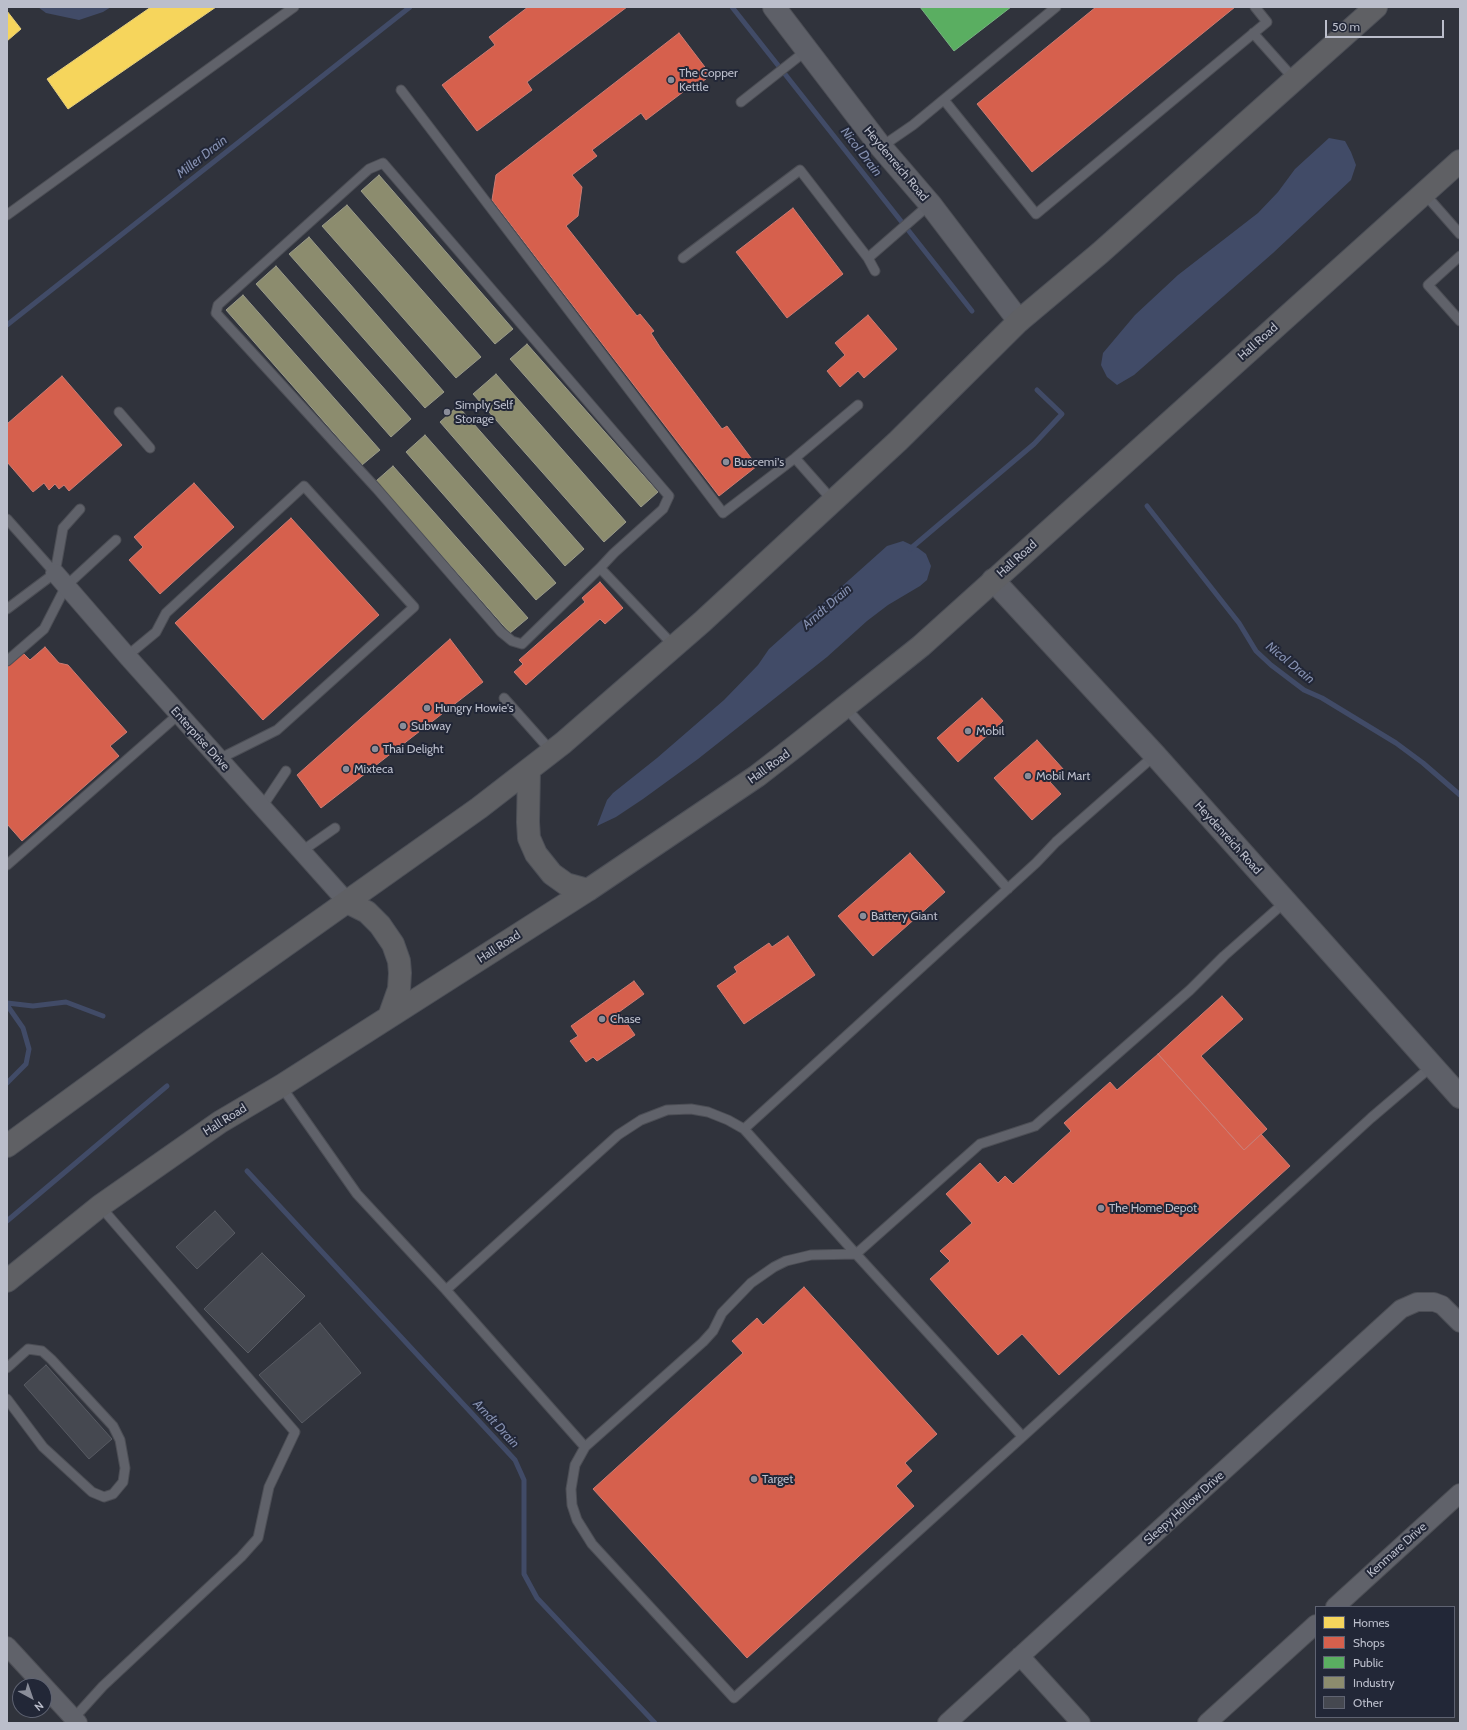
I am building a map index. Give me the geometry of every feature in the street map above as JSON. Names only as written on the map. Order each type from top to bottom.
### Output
[{"type":"highway","points":[[7,1146],[152,1040],[479,808],[552,752],[674,646],[833,501],[898,441],[1019,321],[1100,253],[1376,7]]},
{"type":"highway","name":"Hall Road","points":[[7,1281],[100,1206],[220,1122],[282,1086],[588,890],[757,776],[846,708],[921,646],[1423,192],[1460,161]]},
{"type":"highway","points":[[529,770],[529,838],[536,854],[552,874],[566,884],[588,890]]},
{"type":"highway","points":[[347,902],[367,912],[380,925],[393,944],[399,961],[400,972],[399,989],[390,1017]]},
{"type":"street","name":"Heydenreich Road","points":[[774,7],[881,147],[930,204],[1019,321]]},
{"type":"street","name":"Enterprise Drive","points":[[61,580],[347,902]]},
{"type":"street","name":"Heydenreich Road","points":[[993,580],[1155,755],[1460,1097]]},
{"type":"street","name":"Sleepy Hollow Drive","points":[[947,1723],[1401,1309],[1416,1302],[1425,1301],[1442,1305],[1460,1323]]},
{"type":"street","name":"Kenmare Drive","points":[[1336,1606],[1460,1493]]},
{"type":"street","points":[[1207,1723],[1315,1625]]},
{"type":"street","points":[[7,1646],[76,1721]]},
{"type":"street","points":[[1020,1656],[1081,1723]]},
{"type":"lane","points":[[7,215],[294,7]]},
{"type":"lane","points":[[881,147],[913,125],[1056,7]]},
{"type":"lane","points":[[944,100],[1036,214],[1267,22],[1255,7]]},
{"type":"lane","points":[[1253,33],[1294,80]]},
{"type":"lane","points":[[742,102],[807,50]]},
{"type":"lane","points":[[401,90],[723,513],[795,458],[858,405]]},
{"type":"lane","points":[[383,163],[669,496],[663,509],[614,553],[600,568],[522,644],[512,641],[502,632],[377,489],[216,313],[218,305],[227,295],[369,169],[383,163]]},
{"type":"lane","points":[[684,258],[800,170],[868,258],[875,271]]},
{"type":"lane","points":[[1423,192],[1460,234]]},
{"type":"lane","points":[[868,258],[930,204]]},
{"type":"lane","points":[[1460,256],[1428,285],[1460,321]]},
{"type":"lane","points":[[119,412],[150,448]]},
{"type":"lane","points":[[795,458],[833,501]]},
{"type":"lane","points":[[127,656],[156,632],[166,613],[304,486],[414,607],[277,730],[219,759]]},
{"type":"lane","points":[[7,661],[44,629],[61,580],[63,528],[80,509]]},
{"type":"lane","points":[[7,519],[61,580]]},
{"type":"lane","points":[[7,609],[61,580],[116,540]]},
{"type":"lane","points":[[600,568],[674,646]]},
{"type":"lane","points":[[504,698],[552,752]]},
{"type":"lane","points":[[846,708],[1008,889]]},
{"type":"lane","points":[[7,865],[179,714]]},
{"type":"lane","points":[[744,1129],[1008,889],[1056,842],[1155,755]]},
{"type":"lane","points":[[262,807],[286,771]]},
{"type":"lane","points":[[302,851],[335,828]]},
{"type":"lane","points":[[1285,902],[1224,956],[1190,990],[1035,1126],[980,1144],[856,1254],[811,1255],[798,1257],[774,1267],[762,1275],[736,1298],[722,1313],[713,1331],[703,1342],[585,1447],[575,1465],[571,1489],[572,1505],[583,1532],[734,1698],[1371,1118],[1432,1066]]},
{"type":"lane","points":[[282,1086],[357,1194],[446,1290],[585,1447]]},
{"type":"lane","points":[[446,1290],[618,1135],[641,1120],[666,1110],[691,1109],[714,1114],[744,1129],[1022,1436]]},
{"type":"lane","points":[[76,1721],[108,1681],[241,1557],[258,1538],[269,1487],[295,1432],[100,1206]]},
{"type":"lane","points":[[7,1368],[28,1349],[42,1351],[51,1359],[113,1426],[120,1440],[125,1468],[123,1482],[113,1494],[104,1496],[92,1492],[43,1447],[7,1399]]},
{"type":"water","points":[[38,7],[111,7],[103,12],[79,20],[46,13]]},
{"type":"water","points":[[1329,138],[1345,141],[1351,152],[1356,165],[1351,180],[1273,253],[1134,375],[1117,385],[1107,377],[1101,365],[1103,353],[1135,315],[1178,275],[1258,213],[1278,192],[1295,169]]},
{"type":"water","points":[[903,541],[918,548],[926,554],[931,566],[927,580],[920,586],[888,605],[867,621],[827,657],[698,759],[616,817],[597,826],[607,800],[613,793],[657,758],[724,700],[758,665],[769,649],[798,623],[821,605],[887,546]]},
{"type":"building: Homes","points":[[151,7],[216,7],[68,109],[47,79]]},
{"type":"building: Homes","points":[[7,11],[21,29],[7,41]]},
{"type":"building: Shops","points":[[528,7],[627,7],[527,82],[532,90],[477,131],[442,85],[495,45],[489,37]]},
{"type":"building: Shops","points":[[1096,7],[1235,7],[1032,172],[977,104]]},
{"type":"building: Shops","points":[[679,33],[711,75],[689,92],[687,89],[646,120],[641,113],[592,150],[597,156],[572,175],[582,187],[578,216],[566,226],[637,316],[640,314],[654,331],[651,333],[660,347],[722,429],[727,426],[757,466],[719,496],[492,200],[496,175]]},
{"type":"building: Shops","points":[[793,208],[843,274],[787,318],[736,252]]},
{"type":"building: Shops","points":[[868,315],[897,349],[864,378],[858,371],[840,387],[827,371],[845,355],[835,343]]},
{"type":"building: Shops","points":[[62,376],[122,445],[69,491],[64,485],[59,489],[55,484],[49,490],[44,483],[33,492],[7,462],[7,424]]},
{"type":"building: Shops","points":[[194,483],[234,527],[160,594],[129,560],[143,547],[134,537]]},
{"type":"building: Shops","points":[[291,518],[379,615],[263,720],[175,623]]},
{"type":"building: Shops","points":[[600,582],[623,608],[605,624],[600,619],[526,685],[514,672],[523,664],[519,660],[585,602],[582,598]]},
{"type":"building: Shops","points":[[450,639],[483,682],[321,808],[297,775]]},
{"type":"building: Shops","points":[[45,647],[59,663],[68,665],[127,732],[110,746],[119,756],[22,841],[7,824],[7,667],[23,653],[30,660]]},
{"type":"building: Shops","points":[[982,698],[1003,721],[958,762],[937,738]]},
{"type":"building: Shops","points":[[1037,740],[1064,770],[1050,782],[1061,794],[1032,820],[994,778]]},
{"type":"building: Shops","points":[[910,853],[945,892],[873,956],[838,916]]},
{"type":"building: Shops","points":[[788,936],[815,975],[744,1024],[717,986],[737,972],[734,967],[769,943],[772,947]]},
{"type":"building: Shops","name":"Chase","points":[[634,981],[644,994],[619,1012],[635,1035],[597,1061],[593,1057],[586,1062],[570,1041],[578,1036],[571,1026]]},
{"type":"building: Shops","points":[[1222,996],[1243,1019],[1201,1056],[1267,1129],[1244,1150],[1158,1054]]},
{"type":"building: Shops","name":"The Home Depot","points":[[1158,1054],[1244,1150],[1261,1134],[1290,1166],[1059,1375],[1022,1334],[998,1355],[930,1279],[950,1261],[940,1251],[972,1223],[946,1194],[980,1163],[998,1183],[1005,1176],[1013,1184],[1071,1131],[1064,1123],[1110,1082],[1117,1090]]},
{"type":"building: Shops","name":"Target","points":[[804,1287],[937,1434],[905,1463],[912,1471],[896,1486],[914,1506],[747,1658],[593,1489],[743,1353],[732,1341],[757,1318],[763,1325]]},
{"type":"building: Public","points":[[920,7],[1011,7],[954,51]]},
{"type":"building: Industry","points":[[379,175],[513,329],[495,344],[361,191]]},
{"type":"building: Industry","points":[[347,205],[481,357],[456,378],[322,226]]},
{"type":"building: Industry","points":[[309,237],[444,392],[425,408],[289,254]]},
{"type":"building: Industry","points":[[276,266],[411,419],[391,437],[256,284]]},
{"type":"building: Industry","points":[[243,295],[380,450],[362,465],[226,310]]},
{"type":"building: Industry","points":[[527,344],[658,492],[641,507],[510,359]]},
{"type":"building: Industry","points":[[496,374],[626,522],[604,542],[473,394]]},
{"type":"building: Industry","points":[[458,406],[584,549],[565,566],[440,422]]},
{"type":"building: Industry","points":[[425,435],[556,583],[536,600],[406,452]]},
{"type":"building: Industry","points":[[393,466],[528,618],[510,633],[376,481]]},
{"type":"building: Other","points":[[215,1211],[235,1233],[197,1269],[176,1247]]},
{"type":"building: Other","points":[[262,1253],[305,1296],[248,1353],[204,1309]]},
{"type":"building: Other","points":[[320,1323],[361,1373],[302,1423],[259,1375]]},
{"type":"building: Other","points":[[46,1365],[112,1439],[89,1459],[24,1385]]},
{"type":"waterway","name":"Miller Drain","points":[[7,325],[410,7]]},
{"type":"waterway","name":"Nicol Drain","points":[[732,7],[972,311]]},
{"type":"waterway","name":"Arndt Drain","points":[[910,549],[1034,444],[1062,414],[1037,390]]},
{"type":"waterway","name":"Nicol Drain","points":[[1147,506],[1239,623],[1256,651],[1271,665],[1304,690],[1322,698],[1396,743],[1423,763],[1460,795]]},
{"type":"waterway","name":"Arndt Drain","points":[[7,1003],[33,1006],[66,1002],[103,1016]]},
{"type":"waterway","name":"Miller Drain","points":[[7,1005],[23,1028],[29,1049],[26,1064],[7,1083]]},
{"type":"waterway","points":[[7,1221],[167,1086]]},
{"type":"waterway","name":"Arndt Drain","points":[[247,1171],[515,1460],[524,1480],[524,1574],[537,1598],[655,1723]]},
{"type":"place","name":"The Copper Kettle","points":[[671,80]]},
{"type":"place","name":"Simply Self Storage","points":[[447,412]]},
{"type":"place","name":"Buscemi's","points":[[726,462]]},
{"type":"place","name":"Hungry Howie's","points":[[427,708]]},
{"type":"place","name":"Subway","points":[[403,726]]},
{"type":"place","name":"Mobil","points":[[968,731]]},
{"type":"place","name":"Thai Delight","points":[[375,749]]},
{"type":"place","name":"Mixteca","points":[[346,769]]},
{"type":"place","name":"Mobil Mart","points":[[1028,776]]},
{"type":"place","name":"Battery Giant","points":[[863,916]]},
{"type":"place","name":"Chase","points":[[602,1019]]},
{"type":"place","name":"The Home Depot","points":[[1101,1208]]},
{"type":"place","name":"Target","points":[[754,1479]]}]
